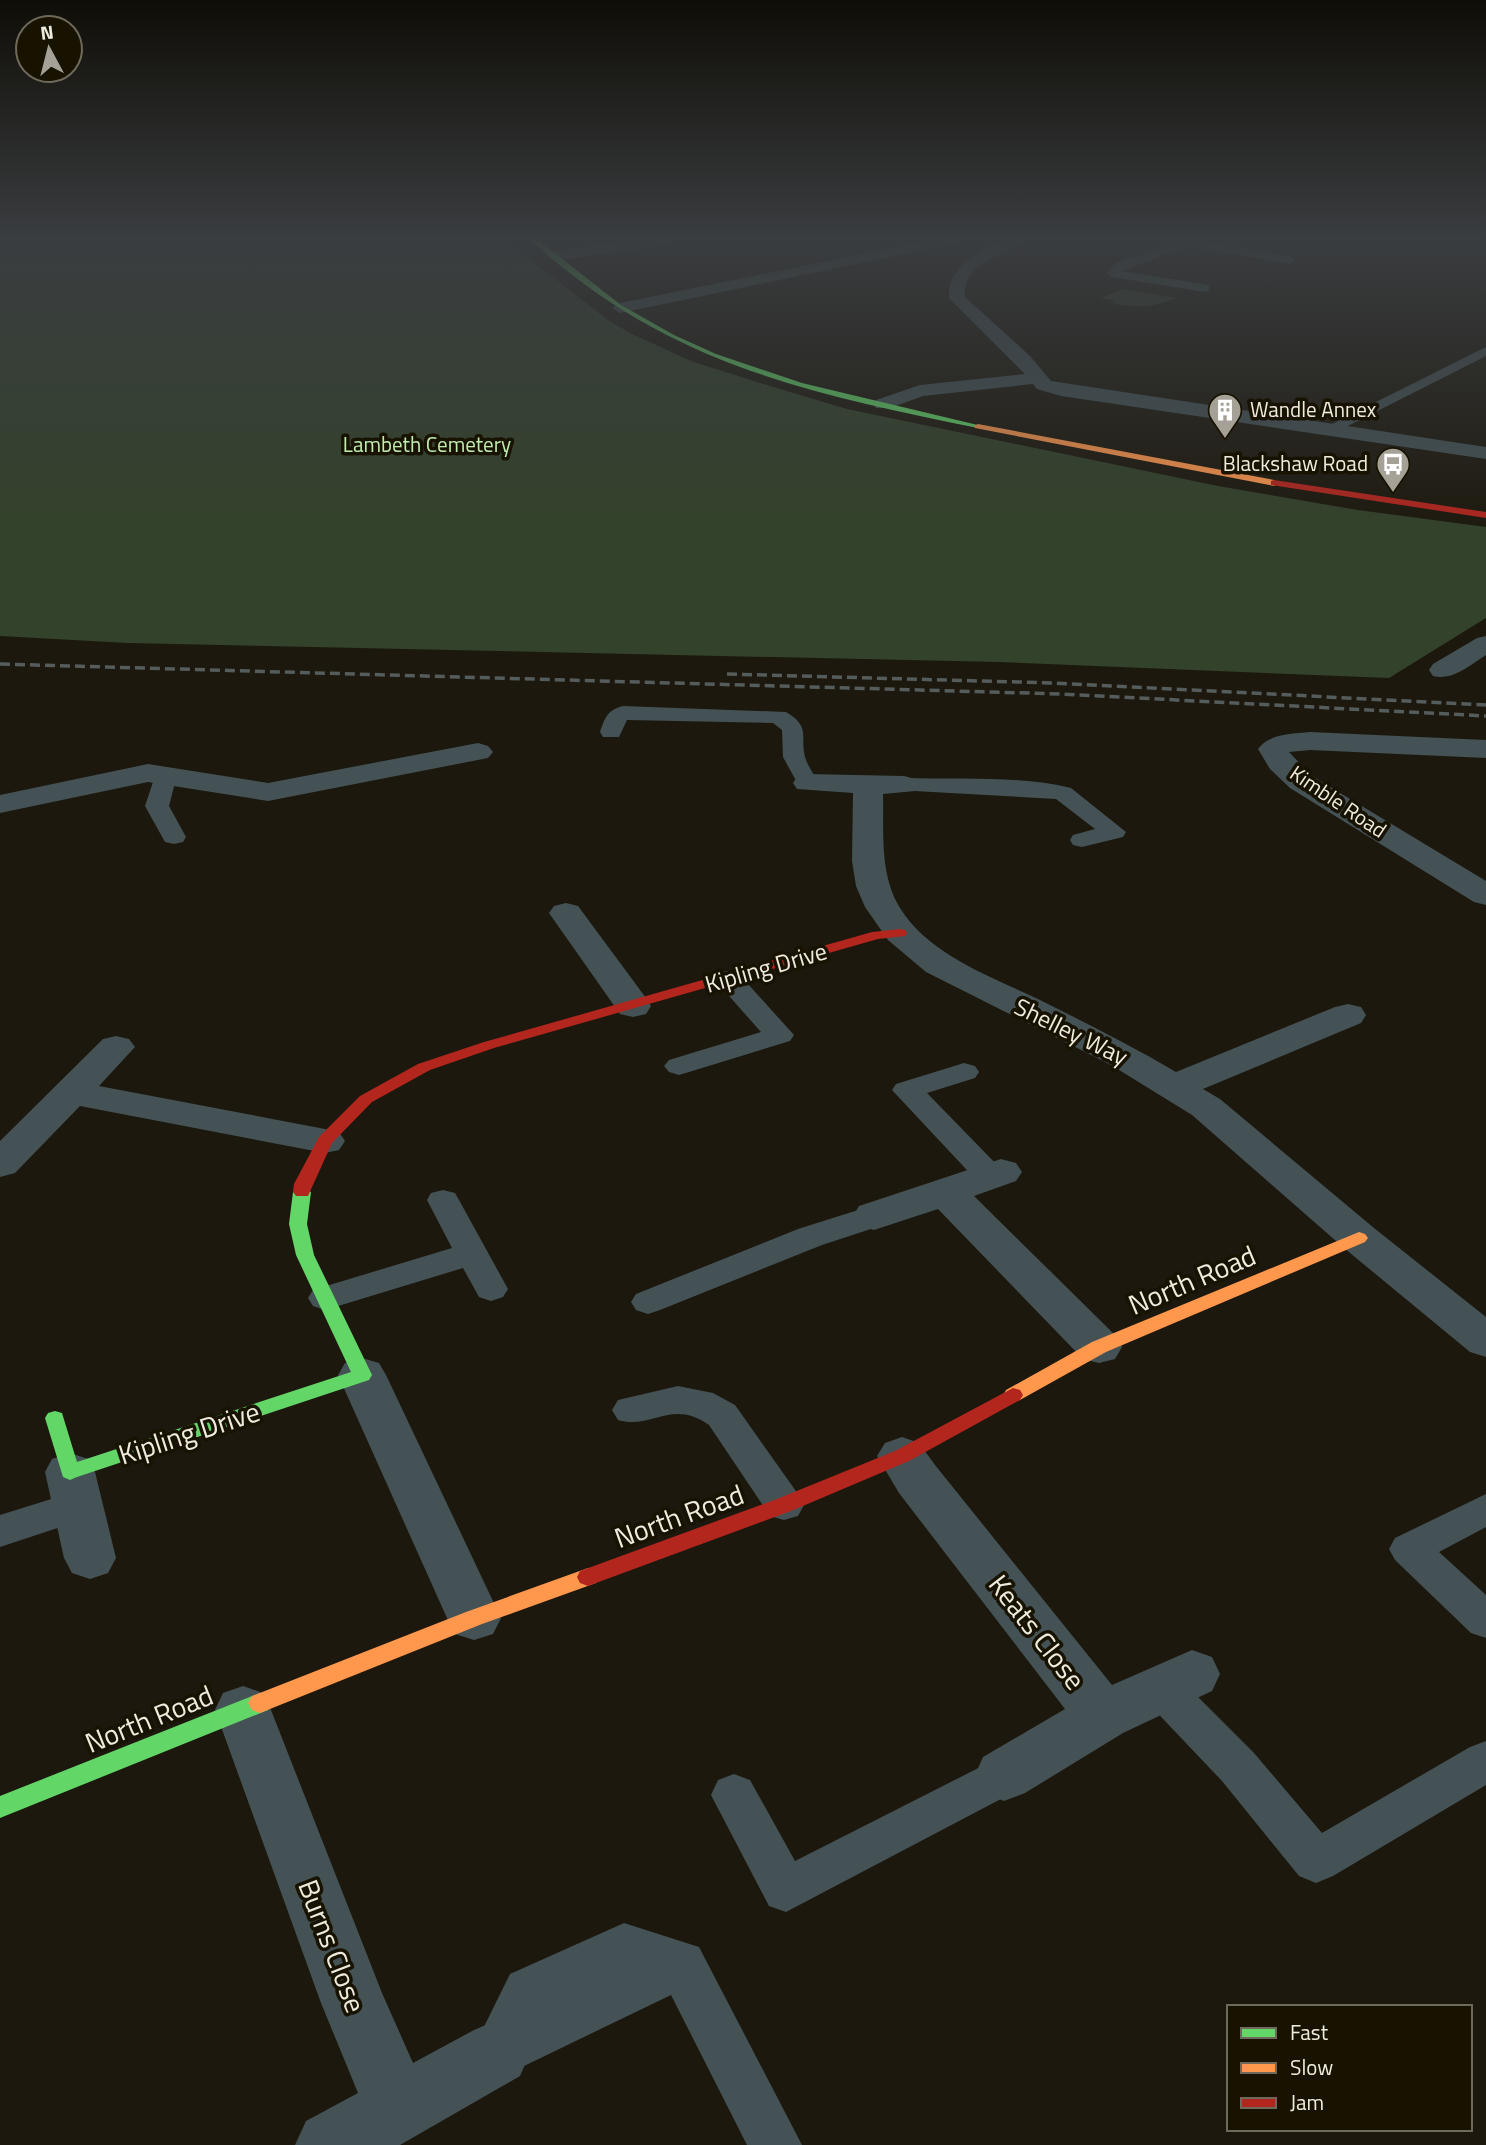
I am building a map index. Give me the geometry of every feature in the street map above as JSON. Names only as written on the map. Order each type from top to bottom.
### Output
[{"type":"street","points":[[681,340],[769,373],[943,419],[1296,488],[1486,514]]},
{"type":"street","points":[[1002,340],[1024,360],[1044,385],[1061,390],[1486,453]]},
{"type":"street","points":[[883,404],[920,391],[1038,378]]},
{"type":"street","points":[[1443,670],[1486,644]]},
{"type":"street","name":"Kimble Road","points":[[1486,749],[1310,741],[1285,743],[1273,749],[1280,763],[1301,782],[1486,895]]},
{"type":"street","points":[[0,804],[148,773],[268,792],[478,752]]},
{"type":"street","points":[[808,783],[886,785]]},
{"type":"street","name":"Shelley Way","points":[[886,785],[868,862],[873,886],[882,907],[900,933],[939,964],[1176,1086],[1206,1107],[1359,1238],[1486,1340]]},
{"type":"street","points":[[566,913],[633,1006]]},
{"type":"street","name":"Kipling Drive","points":[[474,1618],[305,1255],[298,1224],[303,1184],[325,1141],[366,1099],[424,1067],[489,1045],[877,935],[900,933]]},
{"type":"street","points":[[1176,1086],[1348,1016]]},
{"type":"street","points":[[0,1164],[116,1047]]},
{"type":"street","points":[[71,1093],[325,1141]]},
{"type":"street","points":[[873,1216],[995,1174]]},
{"type":"street","points":[[945,1192],[1099,1347]]},
{"type":"street","name":"North Road","points":[[0,1807],[474,1618],[785,1505],[902,1456],[1099,1347],[1359,1238]]},
{"type":"street","name":"Kipling Drive","points":[[74,1489],[362,1376]]},
{"type":"street","points":[[55,1418],[90,1558]]},
{"type":"street","name":"Keats Close","points":[[902,1456],[917,1479],[1103,1716],[1004,1776]]},
{"type":"street","points":[[1103,1716],[1177,1681]]},
{"type":"street","name":"Burns Close","points":[[243,1710],[352,2003],[398,2109]]},
{"type":"street","points":[[330,2145],[497,2053]]},
{"type":"lane","points":[[1330,429],[1486,351]]},
{"type":"lane","points":[[611,732],[616,717],[623,713],[778,717],[789,722],[795,733],[793,753],[798,768],[808,783]]},
{"type":"lane","points":[[1022,763],[1026,789]]},
{"type":"lane","points":[[165,775],[157,806],[174,837]]},
{"type":"lane","points":[[886,785],[1026,789],[1063,793],[1114,832],[1082,840]]},
{"type":"lane","points":[[679,1066],[780,1035],[728,979]]},
{"type":"lane","points":[[964,1072],[907,1090],[995,1174]]},
{"type":"lane","points":[[443,1200],[491,1289]]},
{"type":"lane","points":[[648,1302],[810,1237],[873,1216]]},
{"type":"lane","points":[[325,1298],[472,1254]]},
{"type":"lane","points":[[631,1410],[668,1399],[694,1399],[710,1405],[722,1415],[785,1505]]},
{"type":"lane","points":[[0,1531],[74,1489]]},
{"type":"lane","points":[[1486,1509],[1409,1549],[1486,1621]]},
{"type":"lane","points":[[1177,1681],[1238,1767],[1316,1861],[1486,1761]]},
{"type":"lane","points":[[734,1795],[786,1890],[1004,1776]]},
{"type":"lane","points":[[497,2053],[682,1964],[775,2145]]},
{"type":"green space","name":"Lambeth Cemetery","points":[[0,340],[645,340],[691,361],[847,409],[1218,486],[1358,510],[1486,527],[1486,618],[1389,678],[998,662],[127,643],[0,636]]},
{"type":"railway","points":[[0,664],[1061,694],[1486,716]]},
{"type":"railway","points":[[727,674],[1054,683],[1486,705]]},
{"type":"traffic: fast","points":[[679,340],[756,371],[800,385],[978,426]]},
{"type":"traffic: fast","points":[[55,1418],[70,1472],[362,1375],[305,1255],[298,1224],[302,1192]]},
{"type":"traffic: fast","points":[[0,1807],[260,1703]]},
{"type":"traffic: slow","points":[[978,426],[1274,483]]},
{"type":"traffic: slow","points":[[1013,1395],[1099,1347],[1359,1238]]},
{"type":"traffic: slow","points":[[260,1703],[474,1618],[588,1577]]},
{"type":"traffic: jam","points":[[1274,483],[1486,515]]},
{"type":"traffic: jam","points":[[302,1192],[303,1184],[325,1141],[366,1099],[424,1067],[489,1045],[877,935],[900,933]]},
{"type":"traffic: jam","points":[[588,1577],[784,1505],[902,1456],[1013,1395]]},
{"type":"place","name":"Wandle Annex","points":[[1225,440]]},
{"type":"place","name":"Blackshaw Road","points":[[1393,494]]}]
